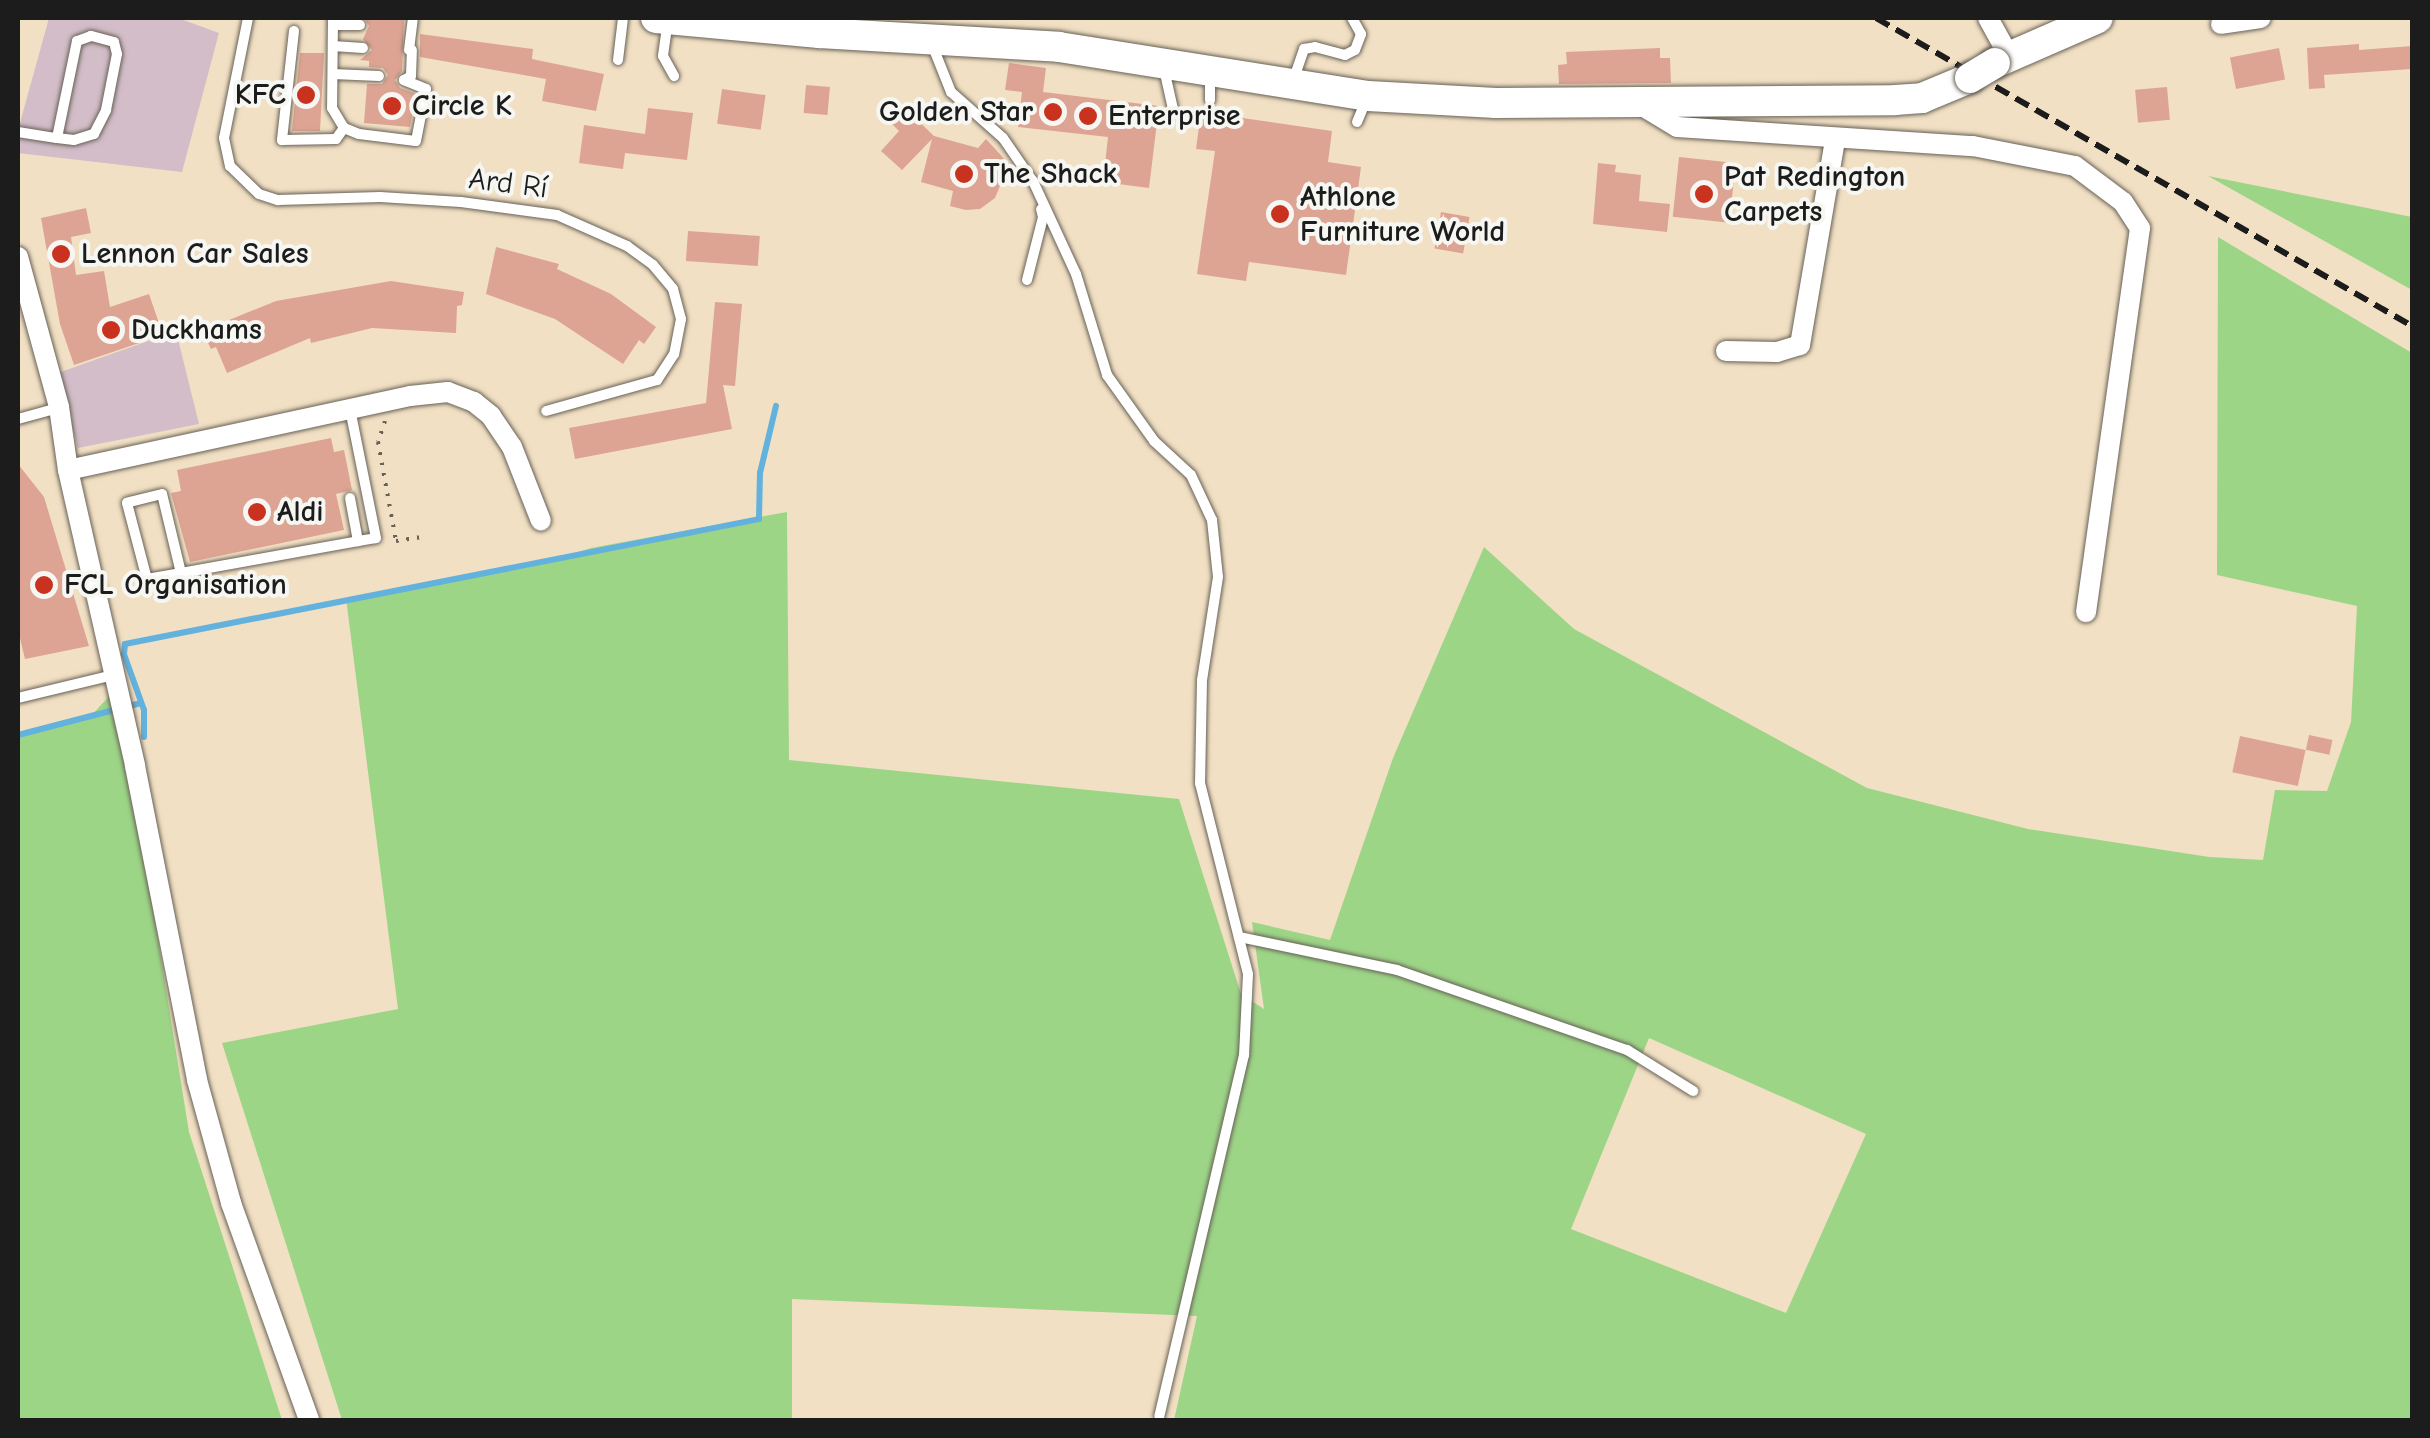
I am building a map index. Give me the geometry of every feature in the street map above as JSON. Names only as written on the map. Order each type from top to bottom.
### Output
[{"type":"main road","points":[[663,18],[820,25],[924,38],[1014,37],[1163,64],[1210,86],[1292,82],[1362,109],[1496,103],[1922,98],[2098,18]]},
{"type":"street","points":[[1988,18],[1992,66]]},
{"type":"street","points":[[2221,24],[2261,18]]},
{"type":"street","points":[[1637,104],[1676,126],[1835,140],[1973,146],[2074,166],[2123,202],[2140,228],[2086,612]]},
{"type":"street","points":[[1726,351],[1777,352],[1800,346],[1835,140]]},
{"type":"street","points":[[18,257],[59,408],[68,470],[125,721],[197,1080],[232,1203],[308,1420]]},
{"type":"street","points":[[68,470],[350,408],[448,392],[474,402],[491,416],[512,447],[541,521]]},
{"type":"lane","name":"Ard Rí","points":[[248,18],[225,148],[238,178],[259,194],[278,200],[380,198],[461,202],[557,215],[627,246],[653,266],[673,289],[681,319],[674,354],[657,380],[546,411]]},
{"type":"lane","points":[[360,25],[333,21],[332,108],[344,128],[388,140],[416,142],[426,89],[404,80],[412,76],[413,18]]},
{"type":"lane","points":[[618,60],[623,18]]},
{"type":"lane","points":[[663,18],[663,56],[674,76]]},
{"type":"lane","points":[[1292,82],[1304,50],[1315,47],[1345,55],[1354,50],[1361,34],[1352,18]]},
{"type":"lane","points":[[294,31],[282,140],[336,139],[344,128]]},
{"type":"lane","points":[[18,132],[57,138],[74,140],[94,134],[106,110],[117,54],[114,42],[91,36],[77,41],[57,138]]},
{"type":"lane","points":[[924,38],[951,92],[1003,138],[1033,181],[1076,274],[1106,374],[1154,440],[1190,475],[1212,520],[1218,577],[1202,680],[1200,783],[1248,974],[1244,1055],[1160,1416]]},
{"type":"lane","points":[[333,46],[362,48]]},
{"type":"lane","points":[[1163,64],[1173,110]]},
{"type":"lane","points":[[334,74],[378,76]]},
{"type":"lane","points":[[1027,280],[1043,217],[1033,181]]},
{"type":"lane","points":[[18,419],[59,408]]},
{"type":"lane","points":[[181,573],[162,494],[127,503],[146,578],[181,573],[376,538],[350,408]]},
{"type":"lane","points":[[350,498],[358,541]]},
{"type":"lane","points":[[18,698],[117,685]]},
{"type":"lane","points":[[1239,938],[1397,970],[1627,1050],[1693,1091]]},
{"type":"path","points":[[388,416],[378,442],[396,542],[428,536]]},
{"type":"shaded area","points":[[49,18],[178,18],[219,33],[182,172],[18,153],[18,130]]},
{"type":"shaded area","points":[[176,331],[199,424],[78,448],[58,373]]},
{"type":"green space","points":[[2208,176],[2412,217],[2412,290]]},
{"type":"green space","points":[[2218,237],[2412,353],[2412,1420],[1174,1420],[1197,1316],[792,1299],[792,1420],[342,1420],[222,1043],[398,1009],[346,598],[530,567],[591,548],[787,512],[789,760],[1179,799],[1241,994],[1264,1009],[1252,922],[1330,940],[1393,758],[1484,547],[1574,629],[1867,788],[2028,829],[2209,857],[2263,860],[2275,790],[2327,791],[2351,722],[2357,606],[2217,575]],"holes":[[[1649,1038],[1866,1134],[1786,1313],[1571,1229]]]},
{"type":"green space","points":[[112,693],[138,816],[189,1132],[282,1420],[18,1420],[18,735],[90,717]]},
{"type":"building","points":[[364,18],[404,19],[402,71],[395,80],[400,88],[416,94],[410,127],[364,123],[367,84],[382,84],[388,75],[383,68],[369,67],[369,61],[360,60],[372,50],[363,39],[369,26]]},
{"type":"building","points":[[420,34],[533,49],[532,59],[604,74],[596,111],[542,101],[546,79],[420,57]]},
{"type":"building","points":[[2359,44],[2359,50],[2412,46],[2412,69],[2324,75],[2325,88],[2309,89],[2307,48]]},
{"type":"building","points":[[1660,48],[1660,58],[1670,58],[1671,83],[1559,84],[1558,65],[1567,64],[1566,52]]},
{"type":"building","points":[[2279,48],[2285,79],[2236,89],[2230,58]]},
{"type":"building","name":"KFC","points":[[300,53],[324,53],[320,131],[292,131]]},
{"type":"building","points":[[1009,63],[1046,68],[1043,92],[1159,106],[1149,188],[1103,182],[1108,137],[1018,127],[1022,92],[1005,90]]},
{"type":"building","points":[[806,85],[830,87],[827,115],[804,113]]},
{"type":"building","points":[[2167,87],[2170,120],[2138,123],[2135,90]]},
{"type":"building","points":[[722,89],[766,95],[761,130],[717,124]]},
{"type":"building","points":[[648,108],[693,113],[687,160],[625,153],[623,169],[579,163],[584,125],[645,134]]},
{"type":"building","name":"The Shack","points":[[905,108],[934,136],[978,148],[986,139],[1009,164],[995,198],[980,209],[966,210],[950,206],[953,191],[921,182],[932,139],[902,170],[881,151],[899,131],[891,123]]},
{"type":"building","name":"Athlone Furniture World","points":[[1201,112],[1332,131],[1328,162],[1361,167],[1346,275],[1249,262],[1246,281],[1197,274],[1215,151],[1196,149]]},
{"type":"building","points":[[1679,157],[1736,163],[1729,223],[1673,217]]},
{"type":"building","points":[[1598,163],[1616,165],[1615,172],[1641,175],[1639,201],[1670,204],[1667,232],[1593,224]]},
{"type":"building","points":[[86,208],[91,233],[71,237],[76,275],[104,271],[110,307],[149,294],[163,335],[74,365],[60,324],[41,218]]},
{"type":"building","points":[[1441,212],[1470,217],[1463,253],[1435,248]]},
{"type":"building","points":[[688,231],[760,236],[758,266],[686,261]]},
{"type":"building","points":[[496,247],[559,264],[557,269],[611,294],[656,327],[644,344],[639,340],[623,364],[555,319],[486,294]]},
{"type":"building","points":[[391,281],[464,292],[462,305],[457,306],[456,333],[372,328],[311,343],[310,338],[227,373],[216,347],[211,349],[202,331],[276,301]]},
{"type":"building","points":[[715,302],[742,304],[735,386],[723,385],[732,429],[575,459],[569,428],[706,403]]},
{"type":"building","name":"Aldi","points":[[331,438],[334,452],[344,450],[352,490],[336,494],[344,530],[190,562],[171,493],[181,491],[177,470]]},
{"type":"building","points":[[18,464],[44,497],[89,646],[25,659],[18,630]]},
{"type":"building","points":[[2309,735],[2332,740],[2329,755],[2306,750]]},
{"type":"building","points":[[2240,736],[2306,750],[2298,786],[2232,772]]},
{"type":"waterway","points":[[144,737],[144,710],[124,654],[125,644],[759,519],[760,473],[776,406]]},
{"type":"waterway","points":[[18,735],[141,703]]},
{"type":"railway","points":[[1876,18],[2412,326]]},
{"type":"place","name":"KFC","points":[[306,95]]},
{"type":"place","name":"Circle K","points":[[392,106]]},
{"type":"place","name":"Golden Star","points":[[1053,112]]},
{"type":"place","name":"Enterprise","points":[[1088,116]]},
{"type":"place","name":"The Shack","points":[[964,174]]},
{"type":"place","name":"Pat Redington Carpets","points":[[1704,194]]},
{"type":"place","name":"Athlone Furniture World","points":[[1280,214]]},
{"type":"place","name":"Lennon Car Sales","points":[[61,254]]},
{"type":"place","name":"Duckhams","points":[[111,330]]},
{"type":"place","name":"Aldi","points":[[257,512]]},
{"type":"place","name":"FCL Organisation","points":[[44,585]]}]
